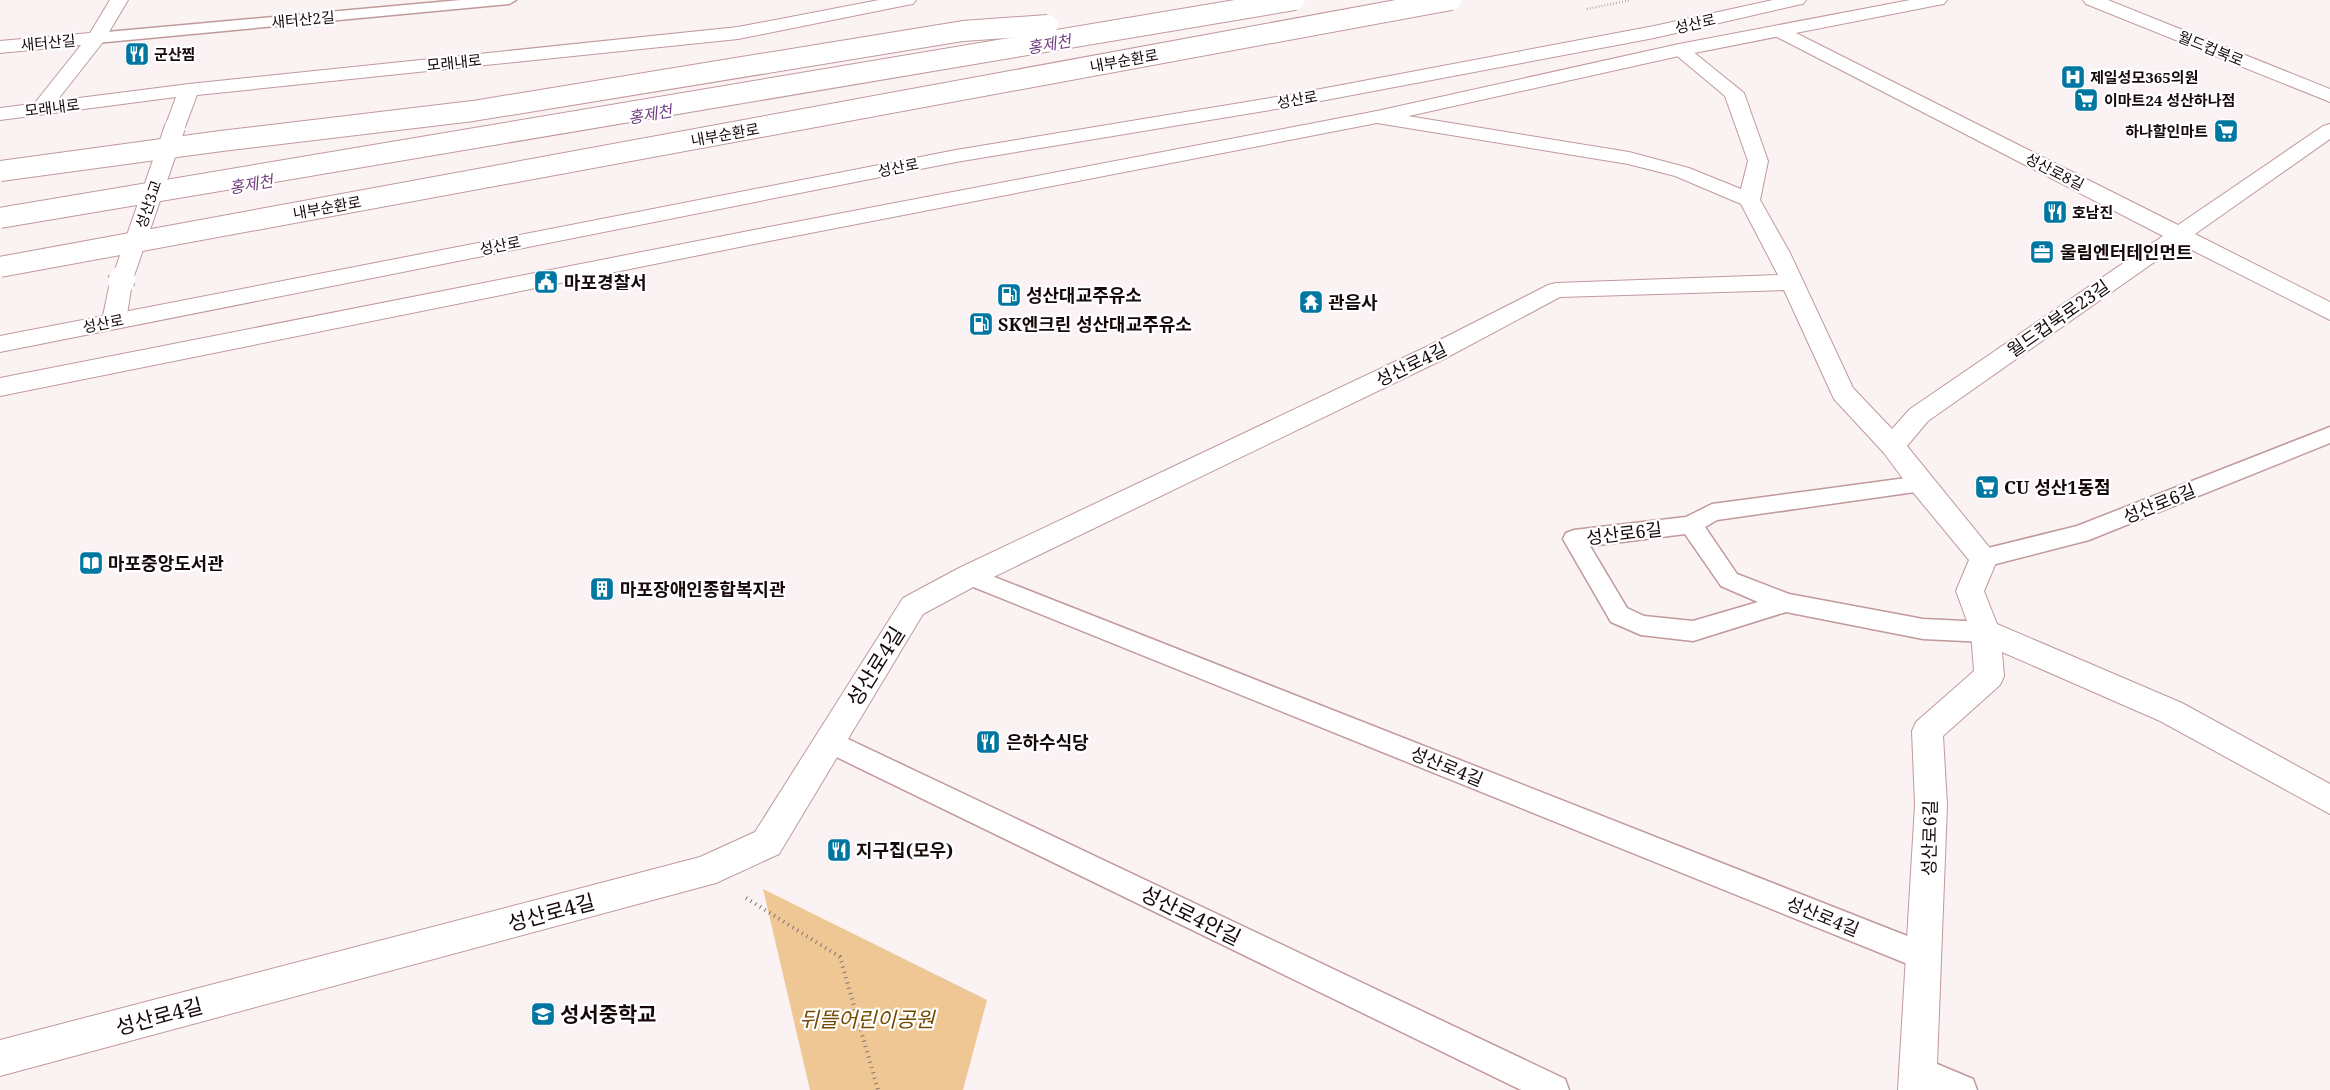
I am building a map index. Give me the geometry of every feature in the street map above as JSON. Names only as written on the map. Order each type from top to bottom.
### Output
[{"type":"main road","name":"새터산길","points":[[41,108],[96,38],[119,0]]},
{"type":"main road","name":"모래내로","points":[[0,114],[189,90],[738,33],[907,0]]},
{"type":"main road","name":"내부순환로","points":[[0,218],[893,66],[1295,0]]},
{"type":"main road","name":"내부순환로","points":[[0,267],[1451,0]]},
{"type":"main road","name":"성산로","points":[[0,344],[956,156],[1294,100],[1654,32],[1797,0]]},
{"type":"main road","points":[[0,387],[764,235],[1377,117],[1679,50],[1938,0]]},
{"type":"main road","name":"월드컵북로","points":[[2092,0],[2330,96]]},
{"type":"main road","points":[[0,171],[221,140],[473,111],[963,32],[1244,9]]},
{"type":"main road","name":"성산로8길","points":[[1780,31],[2330,312]]},
{"type":"main road","name":"새터산길","points":[[0,47],[96,38]]},
{"type":"main road","points":[[1679,50],[1734,94],[1758,161],[1750,200],[1792,282],[1843,393],[1893,446],[1921,484],[1984,558]]},
{"type":"main road","name":"성산3교","points":[[114,321],[121,282],[189,90]]},
{"type":"main road","points":[[1377,117],[1629,158],[1682,172],[1750,200]]},
{"type":"main road","name":"월드컵북로23길","points":[[1893,446],[1919,415],[2330,130]]},
{"type":"main road","name":"성산로4길","points":[[0,1058],[704,872],[767,843],[913,606],[969,576],[1435,353],[1556,290],[1792,282]]},
{"type":"main road","name":"성산로6길","points":[[1918,1081],[1925,957],[1930,805],[1927,731],[1988,676],[1986,632],[1970,591],[1984,558]]},
{"type":"main road","name":"성산로6길","points":[[1986,632],[2171,712],[2265,766],[2330,800]]},
{"type":"lane","name":"새터산2길","points":[[96,38],[509,0]]},
{"type":"lane","name":"성산로6길","points":[[1984,558],[2081,534],[2330,435]]},
{"type":"lane","name":"성산로6길","points":[[1921,484],[1712,512],[1691,525],[1574,539],[1619,615],[1641,625],[1694,631],[1786,603],[1923,629],[1986,632]]},
{"type":"lane","points":[[1691,525],[1729,580],[1786,603]]},
{"type":"lane","name":"성산로4길","points":[[969,576],[1925,957]]},
{"type":"lane","name":"성산로4안길","points":[[829,741],[1554,1090]]},
{"type":"lane","name":"성산로6길","points":[[1918,1081],[1962,1090]]},
{"type":"path","points":[[704,872],[840,957],[878,1090]]},
{"type":"green space","name":"뒤뜰어린이공원","points":[[763,889],[987,1000],[963,1090],[810,1090]]},
{"type":"pier","points":[[1159,0],[1534,0],[1532,2],[0,274],[0,208],[472,126],[473,118]]},
{"type":"place","name":"군산찜","points":[[137,54]]},
{"type":"place","name":"제일성모365의원","points":[[2073,77]]},
{"type":"place","name":"이마트24 성산하나점","points":[[2086,100]]},
{"type":"place","name":"하나할인마트","points":[[2226,131]]},
{"type":"place","name":"호남진","points":[[2055,212]]},
{"type":"place","name":"울림엔터테인먼트","points":[[2042,252]]},
{"type":"place","name":"마포경찰서","points":[[546,282]]},
{"type":"place","name":"성산대교주유소","points":[[1009,295]]},
{"type":"place","name":"관음사","points":[[1311,302]]},
{"type":"place","name":"SK엔크린 성산대교주유소","points":[[981,324]]},
{"type":"place","name":"CU 성산1동점","points":[[1987,487]]},
{"type":"place","name":"마포중앙도서관","points":[[91,563]]},
{"type":"place","name":"마포장애인종합복지관","points":[[602,589]]},
{"type":"place","name":"은하수식당","points":[[988,742]]},
{"type":"place","name":"지구집(모우)","points":[[839,850]]},
{"type":"place","name":"성서중학교","points":[[543,1014]]},
{"type":"water label","name":"홍제천","points":[[1049,44]]},
{"type":"water label","name":"홍제천","points":[[650,114]]},
{"type":"water label","name":"홍제천","points":[[251,184]]}]
